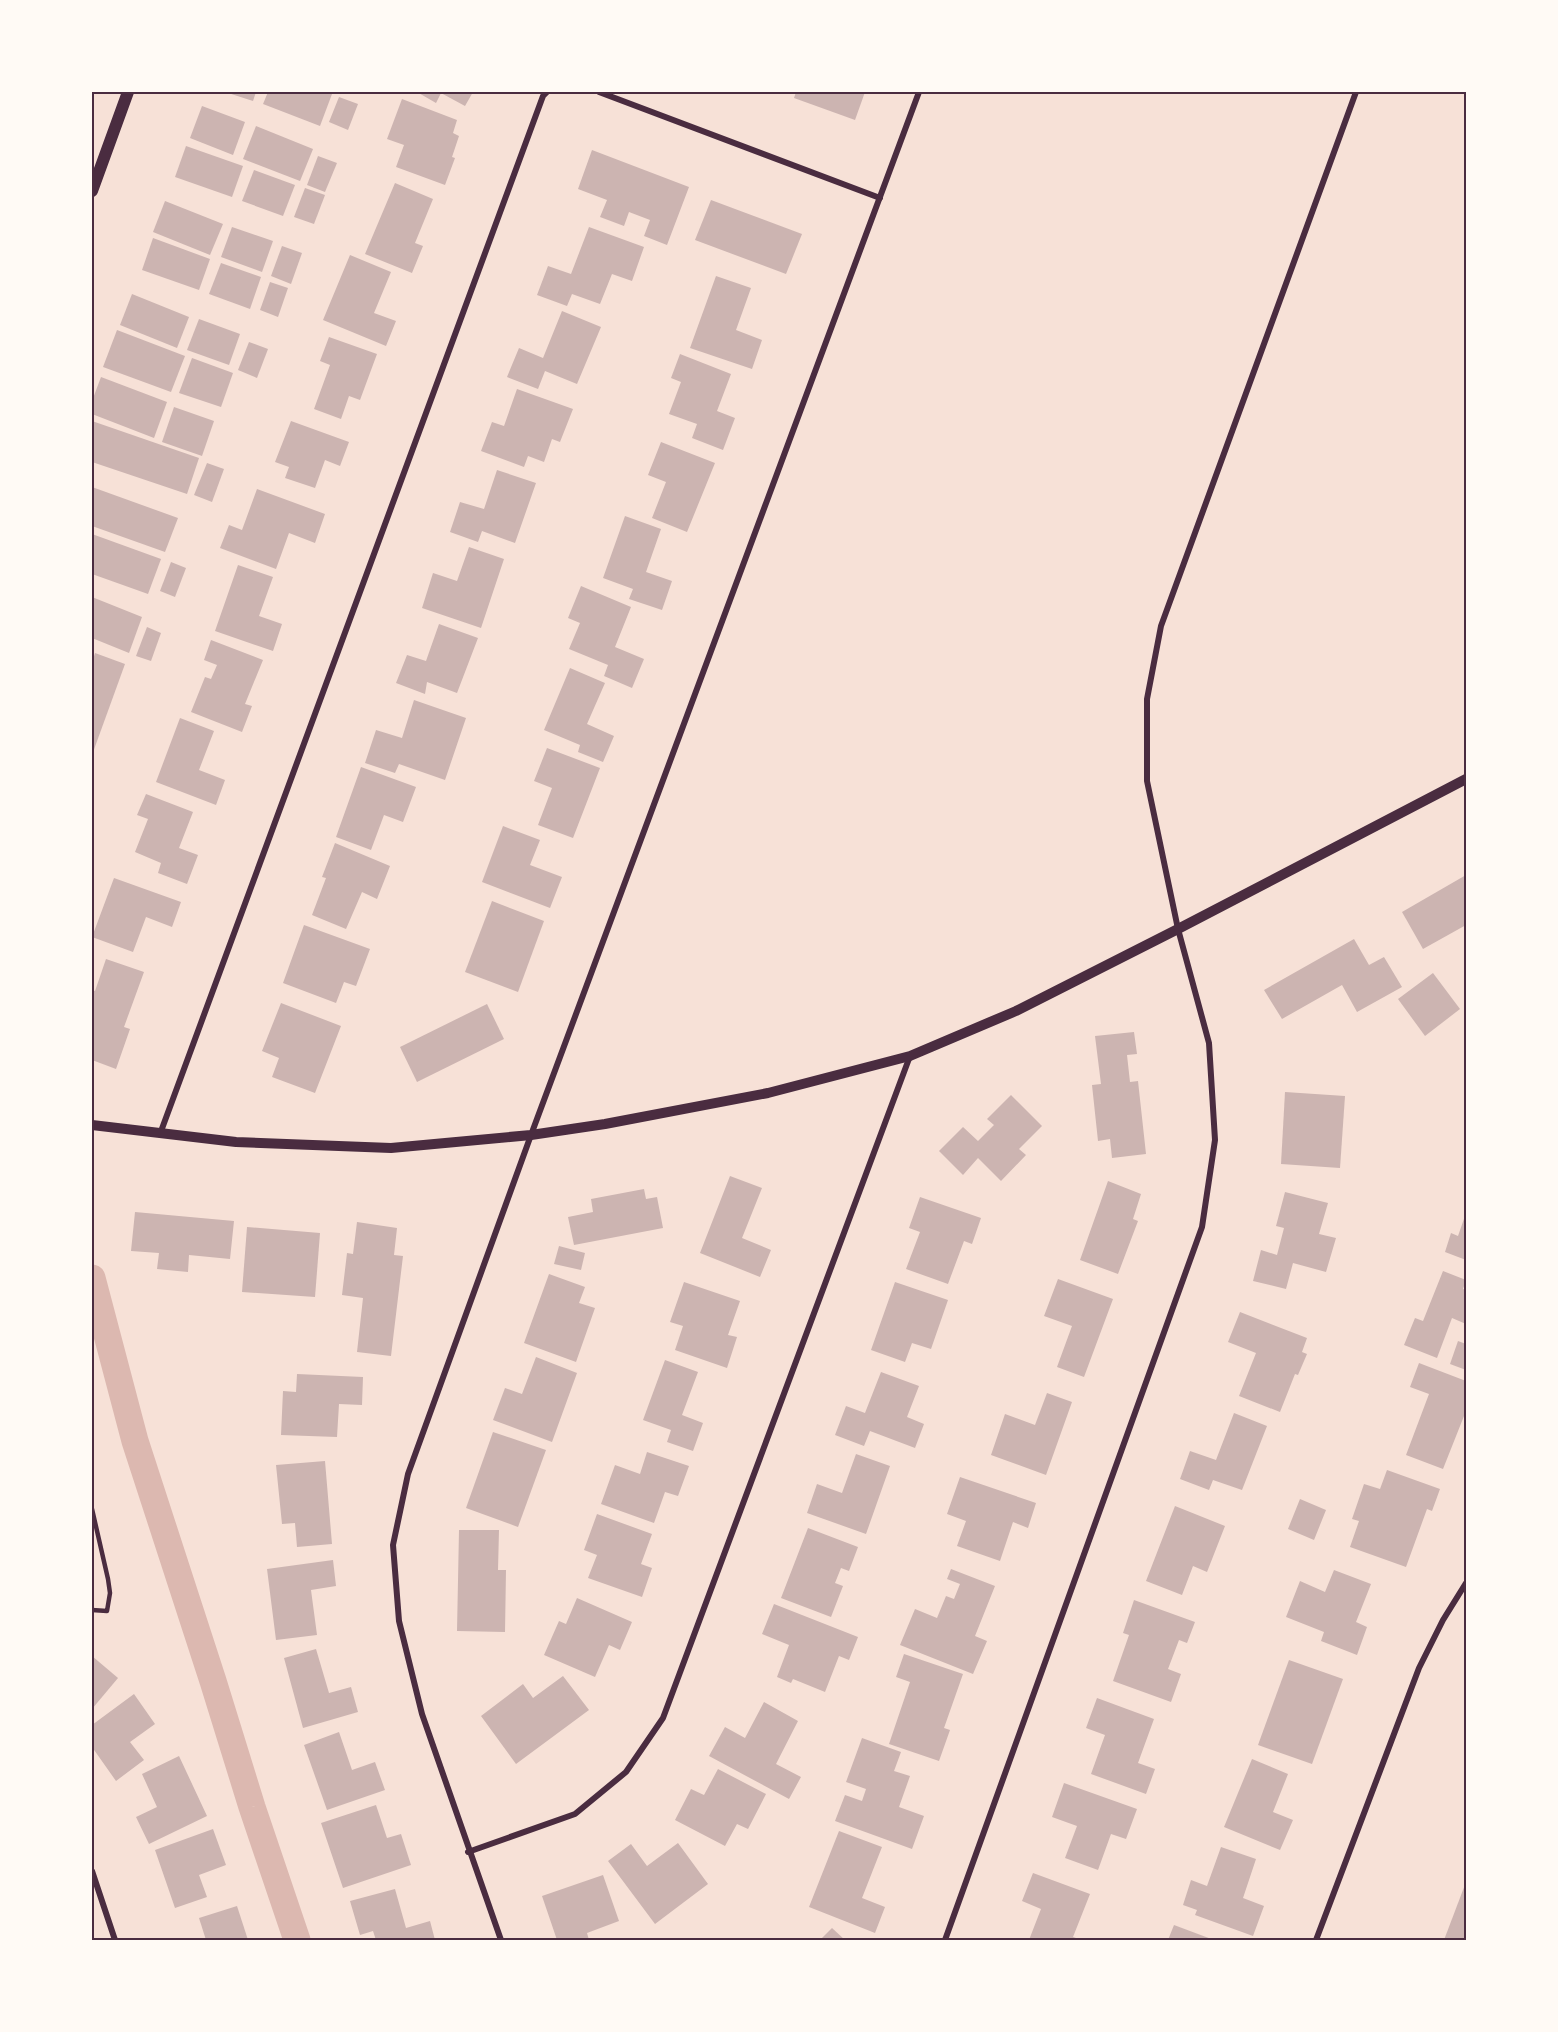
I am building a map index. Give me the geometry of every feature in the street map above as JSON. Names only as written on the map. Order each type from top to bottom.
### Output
[{"type":"main road","points":[[92,186],[128,92]]},
{"type":"street","points":[[160,1134],[543,96],[547,92]]},
{"type":"street","points":[[599,92],[880,198]]},
{"type":"street","points":[[501,1941],[422,1714],[399,1621],[393,1545],[408,1474],[531,1135],[919,92]]},
{"type":"street","points":[[945,1941],[1202,1227],[1215,1140],[1209,1042],[1178,929],[1147,781],[1147,699],[1161,626],[1356,92]]},
{"type":"street","points":[[92,1125],[236,1142],[391,1148],[531,1135],[605,1125],[768,1093],[910,1056],[1016,1011],[1467,779]]},
{"type":"street","points":[[468,1851],[575,1814],[626,1772],[663,1718],[910,1056]]},
{"type":"street","points":[[1316,1941],[1419,1668],[1443,1620],[1467,1583]]},
{"type":"street","points":[[92,1871],[115,1941]]},
{"type":"lane","points":[[92,1509],[110,1593],[107,1611],[92,1610]]},
{"type":"building","points":[[225,92],[256,92],[253,101]]},
{"type":"building","points":[[268,92],[332,94],[320,126],[263,104]]},
{"type":"building","points":[[417,92],[473,92],[465,106],[441,93],[436,103]]},
{"type":"building","points":[[796,92],[865,92],[855,120],[794,98]]},
{"type":"building","points":[[339,97],[358,104],[348,130],[329,122]]},
{"type":"building","points":[[402,99],[457,120],[453,133],[459,136],[452,157],[455,158],[445,185],[396,167],[404,145],[387,139]]},
{"type":"building","points":[[202,106],[245,122],[233,155],[190,138]]},
{"type":"building","points":[[256,126],[313,149],[300,181],[243,159]]},
{"type":"building","points":[[186,146],[243,166],[232,197],[175,177]]},
{"type":"building","points":[[592,150],[689,187],[667,245],[644,236],[650,220],[629,212],[624,226],[600,217],[607,200],[578,189]]},
{"type":"building","points":[[318,156],[337,163],[325,192],[307,185]]},
{"type":"building","points":[[254,170],[295,185],[283,216],[242,201]]},
{"type":"building","points":[[395,183],[433,199],[415,243],[423,246],[412,273],[365,254]]},
{"type":"building","points":[[305,188],[325,195],[314,224],[294,217]]},
{"type":"building","points":[[711,200],[802,234],[786,274],[695,240]]},
{"type":"building","points":[[165,201],[223,224],[210,255],[153,232]]},
{"type":"building","points":[[232,227],[273,241],[262,272],[221,257]]},
{"type":"building","points":[[589,227],[644,247],[632,281],[612,274],[600,304],[572,294],[567,306],[537,295],[548,266],[571,274]]},
{"type":"building","points":[[153,238],[210,259],[199,290],[142,270]]},
{"type":"building","points":[[282,246],[302,253],[291,284],[271,276]]},
{"type":"building","points":[[350,255],[391,272],[374,313],[396,321],[386,346],[323,320]]},
{"type":"building","points":[[221,263],[261,277],[250,309],[209,294]]},
{"type":"building","points":[[716,276],[751,288],[736,330],[762,340],[752,369],[690,348]]},
{"type":"building","points":[[270,282],[288,288],[278,317],[260,310]]},
{"type":"building","points":[[132,294],[189,317],[177,348],[120,325]]},
{"type":"building","points":[[562,311],[601,327],[577,384],[545,371],[538,389],[507,377],[519,348],[543,358]]},
{"type":"building","points":[[199,319],[240,334],[229,365],[187,350]]},
{"type":"building","points":[[117,330],[185,356],[171,392],[103,367]]},
{"type":"building","points":[[329,337],[377,354],[360,400],[349,396],[341,419],[314,409],[330,365],[320,361]]},
{"type":"building","points":[[249,342],[268,349],[257,378],[238,370]]},
{"type":"building","points":[[680,354],[731,374],[717,411],[735,418],[723,450],[692,438],[697,424],[669,414],[681,382],[671,378]]},
{"type":"building","points":[[192,358],[233,373],[221,407],[179,393]]},
{"type":"building","points":[[101,377],[167,402],[154,438],[92,414],[92,401]]},
{"type":"building","points":[[517,389],[573,409],[560,442],[552,439],[544,462],[528,456],[524,467],[481,451],[492,422],[504,426]]},
{"type":"building","points":[[174,407],[214,421],[202,456],[162,442]]},
{"type":"building","points":[[92,421],[199,458],[187,494],[92,462]]},
{"type":"building","points":[[291,421],[349,442],[340,466],[325,460],[315,488],[285,478],[289,467],[275,462]]},
{"type":"building","points":[[661,442],[715,463],[687,532],[652,518],[666,482],[648,475]]},
{"type":"building","points":[[207,463],[224,469],[212,502],[194,495]]},
{"type":"building","points":[[497,470],[536,483],[515,543],[482,531],[478,542],[450,532],[460,502],[484,509]]},
{"type":"building","points":[[92,487],[178,518],[165,552],[92,526]]},
{"type":"building","points":[[257,489],[325,514],[315,543],[289,533],[276,569],[220,548],[229,525],[242,530]]},
{"type":"building","points":[[625,516],[661,529],[646,572],[672,581],[662,610],[629,599],[633,589],[603,578]]},
{"type":"building","points":[[92,534],[161,559],[148,594],[92,574]]},
{"type":"building","points":[[469,547],[504,559],[481,628],[422,608],[433,573],[457,581]]},
{"type":"building","points":[[171,562],[186,568],[175,597],[160,591]]},
{"type":"building","points":[[238,565],[273,577],[259,616],[282,624],[273,651],[215,631]]},
{"type":"building","points":[[581,586],[631,607],[615,647],[644,659],[632,688],[604,676],[608,665],[569,649],[580,623],[568,618]]},
{"type":"building","points":[[92,597],[142,617],[129,653],[92,638]]},
{"type":"building","points":[[439,624],[478,638],[457,693],[427,682],[425,694],[396,683],[407,655],[426,661]]},
{"type":"building","points":[[147,627],[161,633],[151,661],[136,656]]},
{"type":"building","points":[[211,640],[263,660],[245,704],[252,706],[242,732],[191,712],[205,677],[211,679],[217,665],[204,660]]},
{"type":"building","points":[[95,653],[125,664],[92,755],[92,663]]},
{"type":"building","points":[[570,668],[605,683],[587,724],[614,736],[603,762],[578,752],[580,745],[544,730]]},
{"type":"building","points":[[414,700],[466,718],[445,780],[399,764],[395,773],[365,763],[376,730],[402,738]]},
{"type":"building","points":[[180,718],[214,731],[199,770],[225,780],[216,805],[156,782]]},
{"type":"building","points":[[547,748],[600,768],[573,838],[538,825],[552,788],[534,781]]},
{"type":"building","points":[[361,767],[416,787],[403,822],[384,815],[371,850],[336,837]]},
{"type":"building","points":[[146,794],[193,812],[179,848],[198,855],[187,884],[158,873],[161,863],[135,852],[148,819],[137,815]]},
{"type":"building","points":[[503,826],[540,840],[530,865],[562,877],[550,908],[482,882]]},
{"type":"building","points":[[335,843],[390,866],[377,899],[362,892],[346,929],[312,915],[326,878],[322,877]]},
{"type":"building","points":[[1466,875],[1466,925],[1423,949],[1402,912]]},
{"type":"building","points":[[114,878],[181,902],[172,927],[146,917],[133,952],[92,937]]},
{"type":"building","points":[[492,901],[544,921],[518,992],[465,972]]},
{"type":"building","points":[[304,925],[370,949],[356,986],[344,982],[336,1003],[283,983]]},
{"type":"building","points":[[1354,939],[1369,965],[1384,957],[1402,987],[1357,1012],[1342,985],[1282,1019],[1264,990]]},
{"type":"building","points":[[106,959],[144,972],[124,1027],[130,1029],[116,1069],[92,1060],[92,990],[95,991]]},
{"type":"building","points":[[1433,973],[1460,1009],[1425,1036],[1398,999]]},
{"type":"building","points":[[281,1003],[341,1026],[315,1093],[272,1077],[279,1058],[262,1051]]},
{"type":"building","points":[[487,1004],[504,1039],[417,1082],[400,1047]]},
{"type":"building","points":[[1134,1032],[1137,1054],[1127,1055],[1130,1082],[1138,1081],[1146,1154],[1112,1158],[1110,1139],[1098,1141],[1092,1085],[1101,1084],[1095,1036]]},
{"type":"building","points":[[1285,1092],[1345,1096],[1340,1168],[1281,1164]]},
{"type":"building","points":[[1011,1095],[1042,1126],[1019,1149],[1026,1155],[1001,1181],[978,1158],[963,1175],[939,1151],[963,1127],[978,1141],[994,1125],[987,1119]]},
{"type":"building","points":[[730,1176],[762,1188],[742,1238],[771,1250],[760,1277],[700,1253]]},
{"type":"building","points":[[1108,1181],[1141,1194],[1133,1219],[1138,1221],[1118,1274],[1080,1260]]},
{"type":"building","points":[[644,1189],[646,1199],[657,1197],[663,1228],[574,1245],[568,1217],[593,1212],[591,1199]]},
{"type":"building","points":[[1285,1192],[1328,1203],[1319,1234],[1336,1238],[1326,1272],[1293,1263],[1286,1289],[1253,1281],[1261,1250],[1277,1255],[1284,1228],[1276,1226]]},
{"type":"building","points":[[920,1197],[981,1218],[972,1244],[964,1241],[948,1284],[906,1269],[920,1232],[909,1228]]},
{"type":"building","points":[[135,1212],[234,1221],[230,1259],[189,1255],[188,1272],[157,1269],[159,1253],[131,1251]]},
{"type":"building","points":[[1466,1213],[1466,1260],[1445,1252],[1451,1233],[1458,1236]]},
{"type":"building","points":[[357,1222],[397,1228],[394,1255],[403,1256],[391,1356],[357,1352],[363,1298],[342,1295],[347,1253],[353,1254]]},
{"type":"building","points":[[247,1227],[320,1233],[315,1297],[242,1292]]},
{"type":"building","points":[[559,1246],[585,1253],[581,1270],[554,1264]]},
{"type":"building","points":[[1443,1271],[1466,1280],[1463,1289],[1466,1290],[1466,1324],[1452,1318],[1437,1358],[1404,1345],[1415,1318],[1423,1321]]},
{"type":"building","points":[[549,1274],[585,1287],[579,1303],[595,1308],[576,1362],[524,1343]]},
{"type":"building","points":[[1058,1279],[1113,1299],[1084,1377],[1057,1367],[1072,1326],[1044,1316]]},
{"type":"building","points":[[684,1282],[740,1301],[728,1335],[737,1337],[727,1368],[675,1350],[683,1326],[670,1322]]},
{"type":"building","points":[[895,1282],[948,1300],[931,1349],[912,1343],[905,1362],[871,1350]]},
{"type":"building","points":[[1240,1312],[1307,1338],[1302,1352],[1307,1354],[1298,1375],[1295,1374],[1280,1412],[1239,1396],[1256,1353],[1228,1342]]},
{"type":"building","points":[[1458,1341],[1466,1344],[1466,1370],[1450,1364]]},
{"type":"building","points":[[536,1357],[577,1373],[552,1442],[493,1420],[505,1388],[522,1394]]},
{"type":"building","points":[[665,1360],[698,1372],[682,1415],[703,1423],[693,1451],[667,1442],[671,1430],[643,1420]]},
{"type":"building","points":[[1419,1363],[1466,1381],[1466,1417],[1464,1416],[1443,1469],[1406,1455],[1429,1394],[1410,1387]]},
{"type":"building","points":[[881,1372],[919,1386],[907,1417],[924,1424],[915,1448],[870,1431],[864,1446],[835,1435],[846,1406],[865,1413]]},
{"type":"building","points":[[297,1374],[363,1377],[362,1405],[339,1404],[337,1437],[281,1435],[283,1391],[296,1392]]},
{"type":"building","points":[[1047,1393],[1072,1402],[1046,1475],[991,1455],[1005,1414],[1035,1425]]},
{"type":"building","points":[[1234,1413],[1267,1426],[1242,1490],[1213,1480],[1209,1490],[1180,1479],[1190,1451],[1216,1460]]},
{"type":"building","points":[[493,1432],[546,1450],[518,1527],[466,1508]]},
{"type":"building","points":[[647,1452],[689,1466],[678,1496],[665,1492],[654,1523],[601,1504],[615,1465],[640,1474]]},
{"type":"building","points":[[856,1454],[890,1466],[866,1534],[807,1513],[817,1484],[842,1493]]},
{"type":"building","points":[[325,1461],[332,1544],[297,1547],[295,1523],[282,1524],[276,1465]]},
{"type":"building","points":[[1387,1470],[1440,1489],[1432,1511],[1427,1509],[1406,1567],[1350,1547],[1359,1521],[1352,1519],[1364,1484],[1380,1489]]},
{"type":"building","points":[[960,1477],[1036,1503],[1028,1528],[1013,1522],[1000,1561],[957,1546],[966,1521],[947,1514]]},
{"type":"building","points":[[1300,1499],[1326,1510],[1314,1540],[1288,1529]]},
{"type":"building","points":[[1175,1506],[1225,1526],[1207,1572],[1193,1566],[1182,1595],[1146,1581]]},
{"type":"building","points":[[597,1514],[652,1534],[641,1564],[652,1568],[642,1597],[588,1578],[597,1555],[584,1550]]},
{"type":"building","points":[[808,1528],[858,1547],[849,1571],[841,1568],[835,1583],[843,1586],[831,1617],[781,1598]]},
{"type":"building","points":[[459,1530],[499,1530],[498,1570],[506,1570],[505,1632],[457,1631]]},
{"type":"building","points":[[333,1560],[336,1586],[311,1590],[317,1635],[276,1640],[267,1569]]},
{"type":"building","points":[[951,1569],[995,1586],[975,1636],[987,1641],[973,1674],[900,1645],[915,1609],[937,1618],[946,1596],[954,1599],[960,1584],[947,1579]]},
{"type":"building","points":[[1334,1570],[1371,1584],[1356,1622],[1367,1627],[1357,1655],[1321,1641],[1324,1632],[1286,1617],[1300,1581],[1325,1592]]},
{"type":"building","points":[[577,1598],[632,1622],[620,1650],[609,1645],[595,1677],[544,1655],[559,1621],[566,1624]]},
{"type":"building","points":[[1134,1600],[1195,1622],[1187,1643],[1179,1640],[1168,1669],[1181,1674],[1171,1702],[1113,1681],[1129,1635],[1123,1633]]},
{"type":"building","points":[[774,1604],[858,1637],[849,1660],[839,1656],[825,1692],[793,1679],[791,1683],[777,1677],[789,1645],[762,1634]]},
{"type":"building","points":[[316,1649],[329,1693],[351,1687],[358,1712],[303,1728],[284,1658]]},
{"type":"building","points":[[904,1654],[963,1674],[944,1728],[950,1730],[939,1761],[889,1744],[910,1682],[896,1677]]},
{"type":"building","points":[[92,1656],[118,1678],[92,1709]]},
{"type":"building","points":[[1289,1660],[1343,1679],[1312,1764],[1258,1745]]},
{"type":"building","points":[[563,1676],[589,1710],[516,1764],[481,1716],[523,1684],[533,1698]]},
{"type":"building","points":[[134,1694],[155,1724],[130,1742],[144,1760],[116,1781],[92,1747],[92,1725]]},
{"type":"building","points":[[1097,1698],[1154,1719],[1138,1763],[1155,1769],[1146,1794],[1091,1774],[1105,1735],[1086,1728]]},
{"type":"building","points":[[764,1702],[798,1721],[776,1764],[801,1777],[789,1799],[709,1756],[725,1727],[745,1738]]},
{"type":"building","points":[[339,1732],[352,1770],[375,1762],[385,1790],[327,1810],[304,1745]]},
{"type":"building","points":[[862,1738],[901,1752],[894,1771],[910,1776],[899,1807],[924,1816],[912,1849],[835,1821],[845,1795],[862,1801],[866,1789],[846,1782]]},
{"type":"building","points":[[179,1756],[207,1816],[149,1844],[136,1817],[157,1807],[142,1774]]},
{"type":"building","points":[[1252,1759],[1288,1774],[1273,1812],[1293,1820],[1280,1850],[1224,1827]]},
{"type":"building","points":[[718,1769],[766,1794],[748,1829],[737,1824],[725,1846],[675,1820],[691,1789],[704,1795]]},
{"type":"building","points":[[1064,1783],[1137,1809],[1126,1839],[1111,1834],[1098,1870],[1065,1858],[1077,1826],[1052,1817]]},
{"type":"building","points":[[376,1805],[387,1838],[401,1834],[411,1865],[343,1888],[321,1823]]},
{"type":"building","points":[[213,1829],[226,1865],[199,1875],[207,1897],[175,1908],[155,1850]]},
{"type":"building","points":[[839,1831],[882,1847],[862,1898],[885,1907],[875,1933],[809,1907]]},
{"type":"building","points":[[678,1843],[708,1884],[655,1924],[608,1861],[631,1844],[647,1866]]},
{"type":"building","points":[[1221,1847],[1256,1859],[1243,1898],[1264,1906],[1253,1936],[1195,1915],[1197,1910],[1183,1905],[1191,1880],[1207,1886]]},
{"type":"building","points":[[1033,1873],[1090,1894],[1073,1937],[1082,1940],[1029,1940],[1041,1909],[1022,1901]]},
{"type":"building","points":[[603,1875],[619,1921],[587,1933],[589,1940],[557,1940],[542,1896]]},
{"type":"building","points":[[1466,1882],[1466,1940],[1444,1940]]},
{"type":"building","points":[[395,1889],[406,1928],[430,1921],[435,1940],[376,1940],[373,1931],[360,1935],[350,1901]]},
{"type":"building","points":[[237,1906],[248,1940],[206,1940],[199,1918]]},
{"type":"building","points":[[1174,1925],[1214,1940],[1168,1940]]},
{"type":"building","points":[[832,1928],[845,1940],[820,1940]]},
{"type":"waterway","points":[[92,1278],[135,1441],[297,1940]]}]
